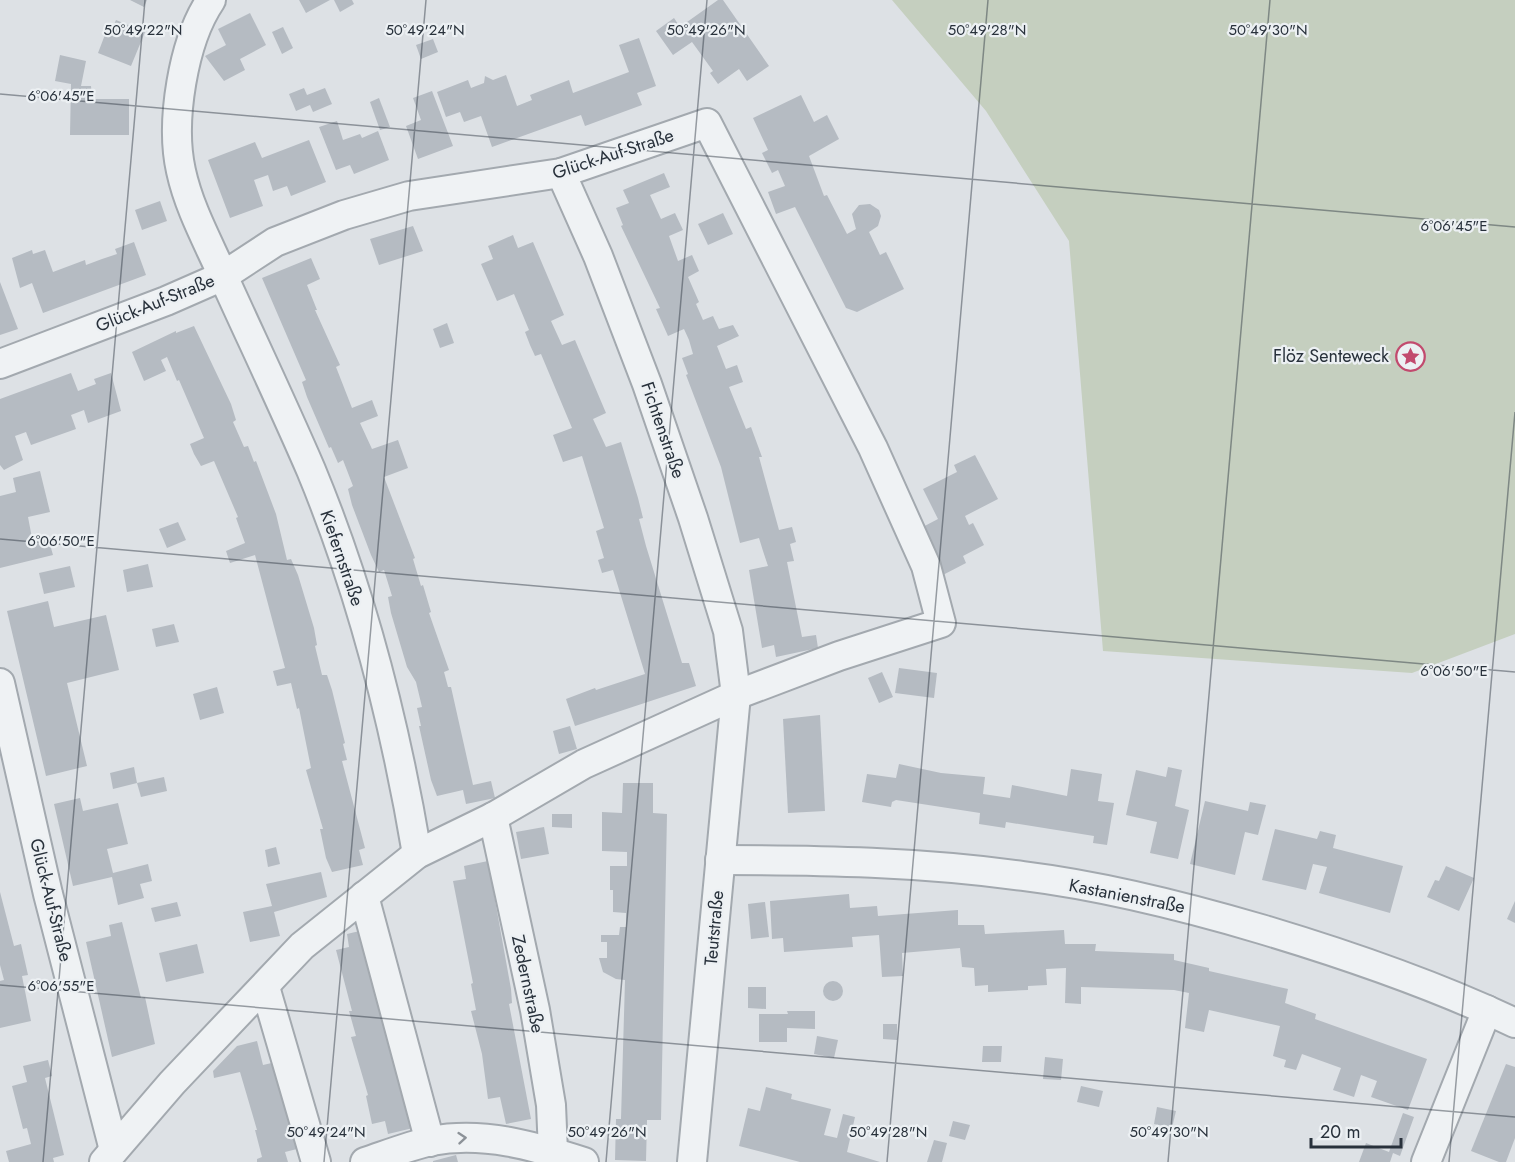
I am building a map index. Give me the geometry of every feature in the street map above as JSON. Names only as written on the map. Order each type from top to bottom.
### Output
[{"type":"street","name":"Kiefernstraße","points":[[210,0],[202,12],[187,61],[177,112],[180,170],[198,221],[311,470],[353,584],[388,711],[406,790],[417,854]]},
{"type":"street","name":"Glück-Auf-Straße","points":[[0,364],[166,301],[223,276],[276,242],[344,214],[409,195],[561,173],[707,123],[873,448],[926,566],[941,623],[839,656],[736,695]]},
{"type":"street","name":"Fichtenstraße","points":[[561,173],[602,267],[693,518],[728,631],[736,695]]},
{"type":"street","name":"Glück-Auf-Straße","points":[[0,683],[109,1156]]},
{"type":"street","points":[[109,1156],[172,1083],[266,987],[302,946],[417,854],[494,817],[584,764],[736,695]]},
{"type":"street","name":"Teutstraße","points":[[692,1162],[736,695]]},
{"type":"street","name":"Zedernstraße","points":[[494,817],[537,1021],[551,1105],[553,1152]]},
{"type":"street","name":"Kastanienstraße","points":[[720,860],[846,860],[1023,876],[1169,902],[1343,953],[1515,1023]]},
{"type":"street","points":[[364,896],[430,1142]]},
{"type":"street","points":[[266,987],[316,1162]]},
{"type":"street","points":[[1426,1162],[1487,1010]]},
{"type":"street","points":[[365,1162],[430,1142],[469,1137],[502,1139],[584,1162]]},
{"type":"green space","points":[[892,0],[1515,0],[1515,634],[1412,673],[1103,651],[1069,241],[986,111]]},
{"type":"building","points":[[130,0],[147,0],[144,7]]},
{"type":"building","points":[[299,0],[330,0],[306,13]]},
{"type":"building","points":[[334,0],[352,0],[354,4],[340,12]]},
{"type":"building","points":[[718,0],[723,0],[769,66],[747,81],[739,69],[718,84],[710,73],[713,71],[692,42],[673,55],[656,31],[674,18],[680,27]]},
{"type":"building","points":[[250,13],[266,45],[240,59],[245,70],[224,81],[205,56],[226,45],[218,29]]},
{"type":"building","points":[[116,20],[145,32],[131,66],[98,53],[106,32],[110,34]]},
{"type":"building","points":[[283,27],[293,48],[282,54],[272,32]]},
{"type":"building","points":[[639,38],[656,86],[637,93],[642,105],[585,126],[581,115],[492,147],[481,116],[464,122],[460,112],[446,117],[437,92],[468,80],[471,88],[484,83],[485,76],[493,80],[506,75],[517,106],[532,100],[530,95],[569,80],[573,93],[629,72],[619,45]]},
{"type":"building","points":[[433,39],[438,52],[421,59],[416,45]]},
{"type":"building","points":[[60,55],[86,61],[81,86],[91,86],[92,99],[129,99],[129,135],[70,135],[71,84],[55,81]]},
{"type":"building","points":[[304,88],[307,95],[325,88],[332,104],[313,112],[310,105],[296,111],[289,94]]},
{"type":"building","points":[[432,91],[453,146],[418,159],[406,126],[421,120],[413,98]]},
{"type":"building","points":[[801,95],[814,122],[827,115],[839,139],[809,156],[824,196],[827,195],[847,234],[856,229],[852,214],[859,205],[870,204],[879,210],[881,216],[878,226],[869,232],[880,255],[886,252],[904,289],[857,312],[846,308],[795,207],[776,214],[768,192],[785,186],[778,170],[772,173],[762,153],[768,150],[753,118]]},
{"type":"building","points":[[379,98],[390,127],[380,130],[370,102]]},
{"type":"building","points":[[337,121],[343,140],[360,134],[362,138],[378,131],[389,160],[354,174],[350,165],[336,170],[319,127]]},
{"type":"building","points":[[309,140],[326,182],[291,196],[287,186],[273,191],[268,175],[254,180],[263,206],[230,218],[208,160],[255,142],[262,158]]},
{"type":"building","points":[[664,173],[670,187],[650,195],[661,219],[675,213],[683,230],[669,236],[678,261],[692,255],[699,271],[688,277],[699,302],[696,304],[703,320],[713,316],[719,329],[733,325],[739,336],[717,346],[726,369],[737,365],[743,382],[729,387],[746,429],[751,427],[762,457],[759,457],[779,530],[792,527],[796,542],[790,544],[794,561],[787,562],[802,637],[816,635],[818,648],[776,657],[774,645],[762,648],[749,570],[768,566],[759,538],[740,543],[721,467],[686,375],[688,374],[682,358],[693,354],[689,340],[684,329],[668,336],[656,309],[660,308],[621,226],[623,225],[616,208],[629,203],[623,190]]},
{"type":"building","points":[[160,201],[167,221],[142,230],[135,210]]},
{"type":"building","points":[[723,213],[733,234],[708,245],[698,224]]},
{"type":"building","points":[[413,226],[423,251],[379,265],[370,239]]},
{"type":"building","points":[[513,235],[518,248],[533,242],[564,315],[551,321],[562,345],[575,340],[606,413],[593,419],[606,447],[621,442],[643,518],[639,519],[646,546],[682,663],[689,663],[696,686],[575,726],[566,699],[645,674],[613,570],[602,573],[598,560],[604,558],[596,531],[604,528],[582,456],[563,462],[553,435],[572,428],[541,354],[535,356],[530,345],[525,332],[529,330],[514,294],[497,301],[481,264],[493,259],[488,246]]},
{"type":"building","points":[[134,242],[146,275],[43,313],[32,283],[20,288],[12,258],[32,250],[33,254],[45,250],[53,272],[85,260],[86,265],[117,254],[115,249]]},
{"type":"building","points":[[311,258],[320,279],[307,285],[317,310],[315,310],[340,365],[336,367],[352,408],[372,400],[378,416],[360,423],[372,449],[398,440],[408,468],[384,477],[415,558],[413,559],[421,586],[423,585],[431,612],[429,613],[449,670],[444,672],[448,687],[451,687],[473,785],[491,781],[495,798],[466,804],[463,790],[437,796],[431,780],[419,726],[421,726],[417,708],[422,707],[416,682],[407,667],[391,613],[388,597],[392,596],[384,570],[379,572],[371,555],[352,505],[348,489],[353,486],[343,460],[338,463],[331,447],[329,448],[307,397],[302,382],[306,380],[262,278]]},
{"type":"building","points":[[0,282],[18,329],[0,335]]},
{"type":"building","points":[[447,323],[454,343],[440,348],[433,329]]},
{"type":"building","points":[[194,326],[231,404],[236,420],[233,422],[244,447],[248,446],[254,462],[256,461],[276,514],[287,560],[291,559],[298,575],[314,628],[317,645],[315,646],[322,675],[327,675],[345,743],[343,744],[347,760],[342,761],[365,848],[359,850],[363,865],[332,872],[326,858],[320,829],[323,829],[306,770],[311,768],[299,708],[297,709],[291,683],[277,686],[273,671],[285,668],[255,555],[230,563],[226,551],[245,543],[236,518],[238,517],[214,461],[201,466],[194,454],[190,444],[204,438],[179,380],[177,381],[167,357],[161,360],[166,371],[144,381],[132,352],[176,331],[176,333]]},
{"type":"building","points":[[71,373],[78,391],[96,384],[94,379],[111,373],[121,411],[88,423],[84,410],[71,415],[76,429],[31,445],[26,432],[15,436],[23,460],[4,470],[0,465],[0,399]]},
{"type":"building","points":[[975,455],[998,499],[965,516],[969,525],[973,523],[984,545],[963,556],[966,563],[939,577],[917,530],[938,519],[923,489],[957,472],[954,465]]},
{"type":"building","points":[[40,471],[50,512],[28,517],[32,538],[47,534],[53,555],[0,568],[0,496],[16,492],[13,478]]},
{"type":"building","points":[[178,522],[186,540],[167,548],[159,529]]},
{"type":"building","points":[[148,564],[153,587],[127,592],[123,570]]},
{"type":"building","points":[[70,566],[75,587],[44,594],[39,573]]},
{"type":"building","points":[[48,601],[54,627],[106,615],[119,670],[67,683],[87,766],[46,776],[7,611]]},
{"type":"building","points":[[174,624],[179,642],[156,647],[152,629]]},
{"type":"building","points":[[899,668],[937,673],[934,698],[895,693]]},
{"type":"building","points":[[882,672],[893,697],[879,703],[868,678]]},
{"type":"building","points":[[217,687],[224,713],[200,720],[193,694]]},
{"type":"building","points":[[820,715],[825,811],[788,813],[783,719]]},
{"type":"building","points":[[570,726],[577,749],[559,754],[553,731]]},
{"type":"building","points":[[899,764],[941,773],[985,777],[983,794],[1010,798],[1012,785],[1067,796],[1071,769],[1102,774],[1098,801],[1114,803],[1107,845],[1093,843],[1094,836],[1006,822],[1005,828],[979,824],[980,813],[896,800],[892,802],[891,807],[862,802],[867,774],[896,778]]},
{"type":"building","points":[[134,767],[137,783],[113,789],[110,773]]},
{"type":"building","points":[[1168,767],[1182,770],[1175,806],[1189,810],[1178,859],[1150,853],[1157,822],[1126,815],[1136,770],[1166,777]]},
{"type":"building","points":[[164,777],[167,791],[141,797],[137,783]]},
{"type":"building","points":[[623,783],[653,783],[653,813],[667,814],[661,1120],[647,1120],[646,1161],[615,1160],[616,1119],[621,1119],[625,980],[616,979],[603,972],[599,958],[607,958],[607,942],[601,942],[601,935],[619,935],[620,927],[626,927],[626,913],[613,912],[610,866],[627,866],[627,852],[602,851],[602,812],[622,813]]},
{"type":"building","points":[[80,798],[83,811],[118,803],[128,844],[107,849],[113,873],[148,864],[152,881],[140,884],[144,898],[118,905],[112,877],[73,886],[54,804]]},
{"type":"building","points":[[1205,801],[1248,811],[1250,802],[1266,805],[1258,835],[1245,832],[1235,875],[1190,864]]},
{"type":"building","points":[[552,814],[572,814],[572,828],[552,827]]},
{"type":"building","points":[[544,827],[549,854],[521,859],[516,832]]},
{"type":"building","points":[[1275,829],[1317,839],[1320,831],[1336,835],[1333,848],[1403,866],[1390,913],[1319,893],[1327,867],[1313,864],[1306,890],[1262,880]]},
{"type":"building","points":[[276,847],[280,864],[268,867],[265,850]]},
{"type":"building","points":[[488,861],[511,989],[512,1003],[509,1004],[531,1119],[506,1124],[500,1097],[488,1099],[482,1054],[471,1011],[476,1010],[471,984],[473,983],[453,881],[466,879],[464,866]]},
{"type":"building","points":[[1446,866],[1474,878],[1459,911],[1427,897],[1435,880],[1439,881]]},
{"type":"building","points":[[321,872],[327,897],[274,912],[280,936],[250,942],[243,912],[272,906],[266,884]]},
{"type":"building","points":[[0,892],[14,946],[21,944],[28,975],[22,976],[31,1021],[0,1028],[0,981],[4,980],[0,965]]},
{"type":"building","points":[[849,894],[850,908],[877,906],[878,916],[958,910],[958,925],[984,925],[985,934],[1064,930],[1065,944],[1096,944],[1095,951],[1174,954],[1174,960],[1209,968],[1209,971],[1288,989],[1285,1003],[1316,1014],[1315,1019],[1427,1059],[1408,1110],[1371,1097],[1377,1081],[1361,1075],[1354,1097],[1333,1090],[1341,1068],[1302,1054],[1296,1070],[1284,1067],[1286,1060],[1273,1056],[1280,1026],[1209,1010],[1204,1032],[1185,1028],[1189,993],[1174,990],[1081,987],[1081,1004],[1065,1003],[1066,968],[1046,969],[1047,985],[1028,986],[1028,990],[988,992],[988,985],[975,986],[974,968],[962,967],[960,948],[902,953],[903,976],[882,977],[879,935],[852,937],[853,947],[784,952],[783,938],[772,939],[770,901]]},
{"type":"building","points":[[1515,901],[1515,923],[1507,919]]},
{"type":"building","points":[[177,902],[181,916],[155,922],[151,908]]},
{"type":"building","points":[[765,902],[769,937],[751,939],[748,904]]},
{"type":"building","points":[[122,922],[141,998],[145,997],[155,1044],[112,1057],[86,942],[111,936],[109,925]]},
{"type":"building","points":[[368,929],[413,1128],[388,1134],[385,1121],[372,1124],[366,1096],[368,1095],[351,1037],[356,1036],[349,1011],[352,1011],[336,950],[349,947],[347,934]]},
{"type":"building","points":[[197,944],[204,973],[166,982],[159,953]]},
{"type":"building","points":[[833,981],[840,984],[843,991],[840,998],[833,1001],[826,998],[823,991],[826,984]]},
{"type":"building","points":[[748,987],[766,987],[766,1009],[748,1008]]},
{"type":"building","points":[[787,1011],[815,1011],[815,1029],[787,1028],[787,1042],[759,1042],[759,1014],[788,1014]]},
{"type":"building","points":[[883,1024],[897,1024],[897,1040],[883,1039]]},
{"type":"building","points":[[817,1036],[838,1040],[834,1058],[814,1054]]},
{"type":"building","points":[[257,1041],[263,1065],[276,1062],[297,1149],[285,1152],[288,1162],[257,1162],[257,1159],[262,1157],[255,1130],[257,1130],[240,1072],[214,1078],[213,1071],[237,1046]]},
{"type":"building","points":[[983,1046],[1002,1046],[1001,1062],[982,1062]]},
{"type":"building","points":[[1045,1057],[1063,1059],[1061,1080],[1043,1079]]},
{"type":"building","points":[[48,1060],[52,1076],[45,1078],[64,1155],[53,1158],[54,1162],[9,1162],[6,1151],[31,1144],[27,1128],[23,1129],[12,1086],[27,1082],[23,1066]]},
{"type":"building","points":[[1506,1064],[1515,1067],[1515,1138],[1506,1162],[1499,1162],[1471,1151]]},
{"type":"building","points":[[1081,1086],[1103,1091],[1099,1107],[1077,1102]]},
{"type":"building","points":[[766,1087],[792,1094],[791,1099],[831,1109],[824,1135],[837,1138],[843,1114],[855,1117],[847,1152],[880,1162],[800,1162],[739,1146],[748,1108],[760,1111]]},
{"type":"building","points":[[1157,1107],[1176,1111],[1172,1128],[1154,1124]]},
{"type":"building","points":[[1403,1113],[1414,1117],[1400,1156],[1393,1153],[1390,1162],[1359,1162],[1366,1143],[1389,1152]]},
{"type":"building","points":[[953,1121],[970,1125],[965,1140],[949,1136]]},
{"type":"building","points":[[934,1140],[947,1143],[942,1162],[927,1162]]},
{"type":"building","points":[[456,1155],[458,1162],[433,1162],[433,1161]]},
{"type":"place","name":"Flöz Senteweck","points":[[1410,356]]}]
